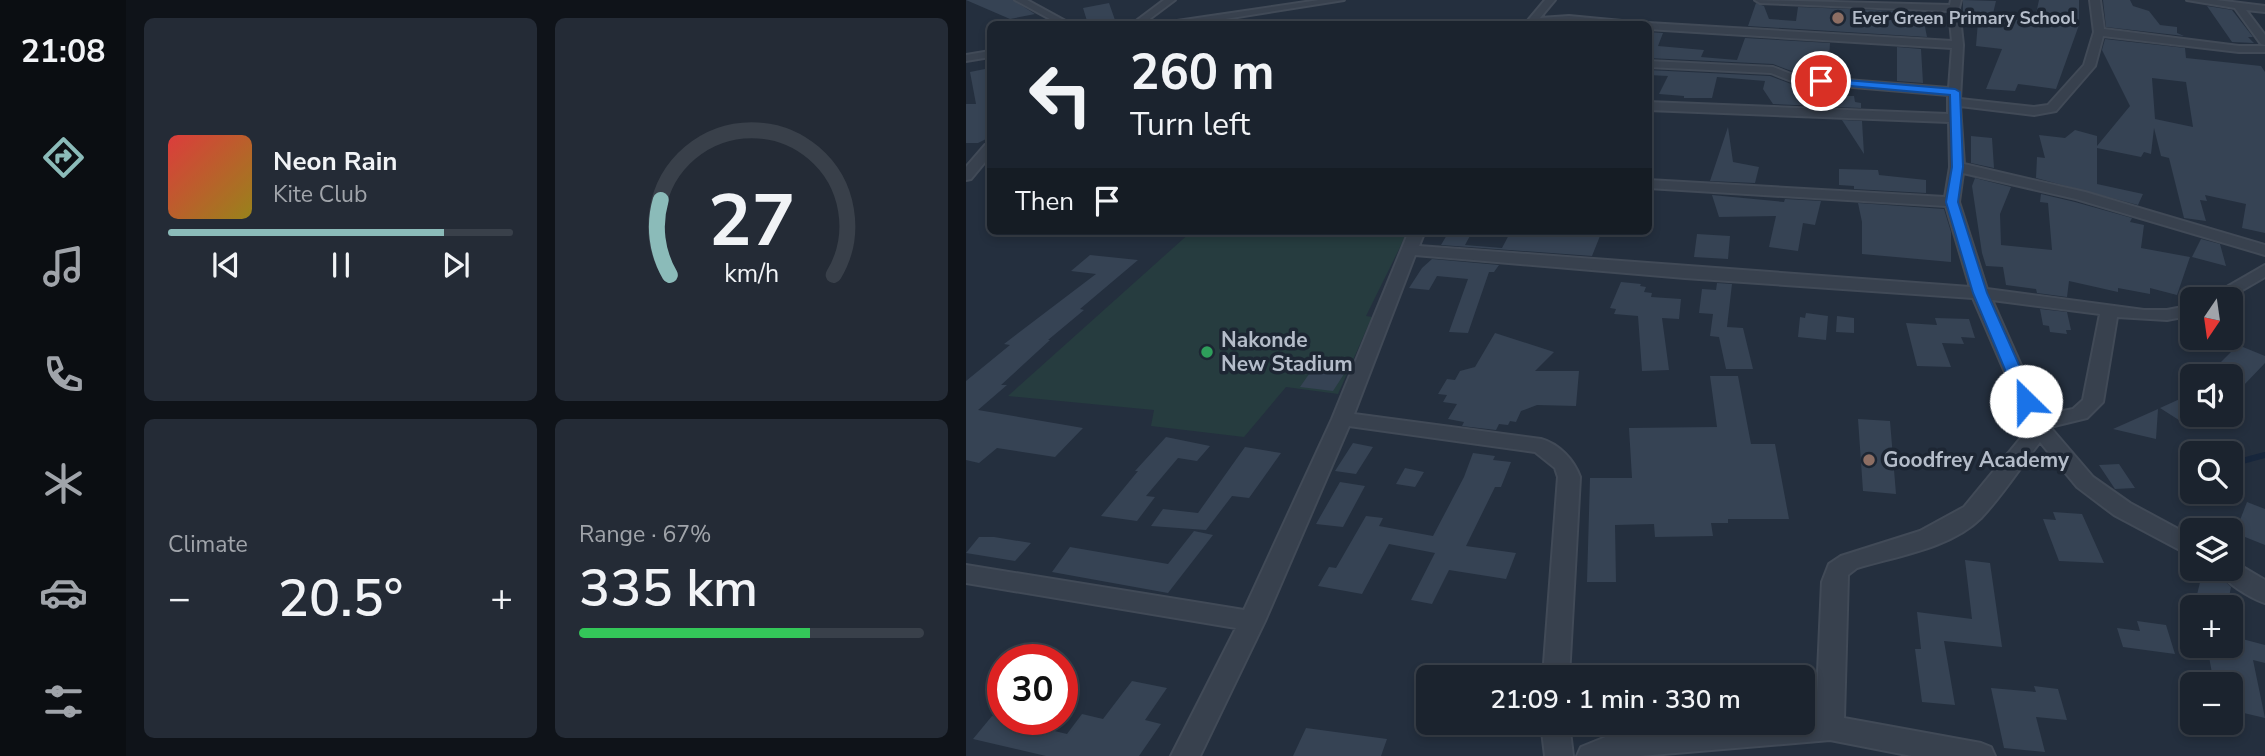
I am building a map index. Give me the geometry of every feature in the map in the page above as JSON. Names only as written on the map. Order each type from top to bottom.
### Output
[{"type":"street","points":[[1020,0],[1060,21]]},
{"type":"street","points":[[1141,21],[1170,0]]},
{"type":"street","points":[[1197,21],[1339,0]]},
{"type":"street","points":[[1533,21],[1550,0]]},
{"type":"street","points":[[1760,0],[1955,4],[1958,45],[1954,97],[1958,167],[1952,202],[1980,293],[2037,426],[2085,482],[2122,509],[2180,541]]},
{"type":"street","points":[[1652,64],[1773,70],[1794,79],[1954,97],[2034,111],[2052,108],[2089,66],[2099,32],[2095,0]]},
{"type":"street","points":[[2192,0],[2265,9]]},
{"type":"street","points":[[2238,6],[2265,42]]},
{"type":"street","points":[[1550,21],[1590,21]]},
{"type":"street","points":[[1652,26],[1958,45]]},
{"type":"street","points":[[2099,32],[2239,49],[2265,49]]},
{"type":"street","points":[[966,58],[987,54]]},
{"type":"street","points":[[1652,106],[1955,118]]},
{"type":"street","points":[[966,176],[987,152]]},
{"type":"street","points":[[1958,167],[2092,199],[2265,250]]},
{"type":"street","points":[[1652,184],[1952,202]]},
{"type":"street","points":[[1185,756],[1252,621],[1342,419],[1412,241],[1685,273],[1980,293],[2109,311],[2167,315],[2180,312]]},
{"type":"street","points":[[2239,287],[2263,274]]},
{"type":"street","points":[[1830,728],[1834,582],[1838,570],[1849,562],[1944,532],[1959,523],[1972,513],[2037,426],[2080,414],[2088,409],[2093,402],[2109,311]]},
{"type":"street","points":[[1342,419],[1541,446],[1565,465],[1569,477],[1557,665]]},
{"type":"street","points":[[966,574],[1252,621]]},
{"type":"street","points":[[2243,578],[2265,593]]},
{"type":"street","points":[[1591,756],[1618,745],[1830,728],[1981,756]]},
{"type":"street","points":[[1556,735],[1559,756]]},
{"type":"green space","name":"Nakonde New Stadium","points":[[1188,235],[1406,235],[1366,316],[1372,317],[1338,394],[1286,387],[1244,437],[1151,426],[1154,410],[1008,396]]},
{"type":"building","points":[[966,0],[1013,0],[1035,14],[1010,19]]},
{"type":"building","points":[[1963,0],[1996,1],[1992,18],[2031,21],[2031,14],[2036,14],[2039,0],[2079,0],[2079,25],[2056,89],[2018,84],[2015,91],[1986,89],[2002,49],[1976,46],[1978,21],[1963,20]]},
{"type":"building","points":[[2103,0],[2130,0],[2133,6],[2149,11],[2160,25],[2177,27],[2177,33],[2184,36],[2106,27]]},
{"type":"building","points":[[1109,3],[1115,20],[1087,21],[1083,8]]},
{"type":"building","points":[[1756,3],[1764,6],[1769,19],[1796,21],[1798,7],[1922,12],[1927,37],[1748,26]]},
{"type":"building","points":[[2207,6],[2232,10],[2253,37],[2248,37],[2254,43],[2232,42]]},
{"type":"building","points":[[1652,32],[1663,33],[1658,46],[1704,50],[1701,57],[1737,60],[1745,38],[1830,43],[1829,60],[1835,76],[1797,73],[1773,64],[1652,58]]},
{"type":"building","points":[[2105,39],[2185,48],[2186,58],[2261,66],[2265,72],[2265,233],[2242,228],[2246,204],[2205,195],[2207,201],[2200,200],[2206,221],[2184,218],[2169,158],[2161,156],[2154,128],[2151,154],[2144,152],[2141,157],[2097,148],[2097,184],[2143,194],[2138,205],[2036,178],[2037,157],[2045,158],[2039,135],[2065,138],[2075,130],[2097,136],[2097,146],[2130,106],[2102,50]],"holes":[[[2152,78],[2186,82],[2193,127],[2155,119]]]},
{"type":"building","points":[[1897,47],[1921,49],[1923,83],[1897,81]]},
{"type":"building","points":[[987,69],[987,138],[978,143],[966,143],[966,104],[976,104],[970,72]]},
{"type":"building","points":[[1652,70],[1770,76],[1794,85],[1840,89],[1843,96],[1854,96],[1855,102],[1861,103],[1861,108],[1773,104],[1763,89],[1765,81],[1717,77],[1712,98],[1684,98],[1659,94],[1668,76],[1652,75]]},
{"type":"building","points":[[1842,120],[1862,121],[1864,154]]},
{"type":"building","points":[[1728,127],[1733,162],[1759,167],[1755,183],[1710,181]]},
{"type":"building","points":[[1971,136],[1992,138],[1994,168],[1971,163]]},
{"type":"building","points":[[1839,169],[1878,170],[1879,175],[1926,180],[1926,193],[1854,189],[1854,186],[1839,185]]},
{"type":"building","points":[[1975,178],[2011,187],[2000,214],[2001,245],[2052,250],[2048,203],[2040,202],[2041,194],[2132,218],[2130,222],[2144,225],[2141,248],[2190,257],[2177,295],[2150,288],[2150,294],[2118,288],[2118,292],[2069,281],[2067,297],[2006,285],[2003,267],[1986,266],[1982,253],[1972,186]]},
{"type":"building","points":[[1712,195],[1784,202],[1785,199],[1821,201],[1815,225],[1803,223],[1798,251],[1769,247],[1776,216],[1719,217]]},
{"type":"building","points":[[1858,203],[1944,209],[1951,232],[1951,262],[1862,254],[1862,222]]},
{"type":"building","points":[[1697,234],[1730,236],[1728,259],[1694,257]]},
{"type":"building","points":[[1447,235],[1470,235],[1465,245],[1502,248],[1509,235],[1600,236],[1592,256],[1441,245]]},
{"type":"building","points":[[2201,239],[2220,244],[2226,266],[2192,257]]},
{"type":"building","points":[[1090,255],[1138,260],[1080,309],[1084,310],[1048,340],[1001,385],[1007,385],[978,410],[1083,428],[1055,457],[997,448],[979,463],[966,460],[966,381],[1010,345],[1004,344],[1096,274],[1071,271]]},
{"type":"building","points":[[1432,259],[1499,265],[1494,272],[1489,272],[1468,333],[1449,332],[1468,279],[1437,276],[1429,290],[1409,288],[1422,268]]},
{"type":"building","points":[[1621,282],[1641,284],[1640,286],[1646,287],[1644,292],[1652,293],[1651,297],[1681,299],[1679,319],[1662,318],[1669,370],[1642,371],[1638,316],[1614,314],[1616,309],[1610,308]]},
{"type":"building","points":[[1717,283],[1732,284],[1727,327],[1743,328],[1753,369],[1726,369],[1719,337],[1710,336],[1713,314],[1699,313],[1702,289],[1716,290]]},
{"type":"building","points":[[2040,309],[2067,312],[2071,330],[2066,330],[2067,334],[2050,332],[2049,326],[2043,325]]},
{"type":"building","points":[[1806,313],[1828,316],[1826,340],[1798,337],[1800,317],[1805,318]]},
{"type":"building","points":[[1837,316],[1854,318],[1854,333],[1836,332]]},
{"type":"building","points":[[1935,318],[1969,319],[1975,338],[1961,337],[1964,344],[1942,343],[1951,367],[1917,366],[1906,323],[1937,325]]},
{"type":"building","points":[[1495,333],[1554,352],[1535,371],[1579,371],[1576,406],[1537,405],[1521,411],[1516,422],[1499,424],[1496,430],[1462,426],[1464,422],[1448,419],[1457,404],[1443,402],[1447,395],[1438,394],[1447,379],[1455,380],[1460,371],[1475,367]]},
{"type":"building","points":[[2244,347],[2265,356],[2265,363],[2244,385],[2243,364],[2219,364],[2233,350],[2244,350]]},
{"type":"building","points":[[1314,367],[1346,371],[1333,391],[1300,387]]},
{"type":"building","points":[[1710,376],[1738,376],[1751,444],[1775,444],[1789,519],[1728,519],[1728,523],[1711,523],[1713,536],[1655,537],[1654,524],[1615,525],[1616,582],[1587,582],[1590,478],[1632,478],[1629,428],[1717,427]]},
{"type":"building","points":[[2180,399],[2180,421],[2160,408]]},
{"type":"building","points":[[2158,409],[2156,439],[2113,429]]},
{"type":"building","points":[[1858,419],[1890,421],[1896,494],[1863,491]]},
{"type":"building","points":[[1166,437],[1210,446],[1197,461],[1178,458],[1146,496],[1155,497],[1137,521],[1101,516],[1138,471],[1135,471]]},
{"type":"building","points":[[1353,443],[1373,447],[1356,474],[1335,471]]},
{"type":"building","points":[[1245,447],[1281,453],[1249,498],[1232,496],[1206,530],[1151,526],[1163,509],[1198,513]]},
{"type":"building","points":[[1473,453],[1495,456],[1493,460],[1511,462],[1501,487],[1495,487],[1466,546],[1516,553],[1506,579],[1449,570],[1432,604],[1411,600],[1435,553],[1389,544],[1362,594],[1318,586],[1329,567],[1336,568],[1366,516],[1383,518],[1379,526],[1433,536],[1464,477]]},
{"type":"building","points":[[2119,464],[2135,488],[2115,489],[2099,465]]},
{"type":"building","points":[[1405,468],[1424,472],[1415,487],[1396,484]]},
{"type":"building","points":[[1340,482],[1365,486],[1343,527],[1316,524]]},
{"type":"building","points":[[2247,502],[2265,509],[2265,545],[2243,536],[2243,518],[2241,518]]},
{"type":"building","points":[[2053,512],[2082,514],[2104,563],[2059,561],[2043,519],[2056,520]]},
{"type":"building","points":[[1194,531],[1213,535],[1168,593],[1052,572],[1070,547],[1168,564]]},
{"type":"building","points":[[979,537],[1031,543],[1015,561],[966,553]]},
{"type":"building","points":[[1965,560],[1990,563],[2002,647],[1944,641],[1955,705],[1922,702],[1915,649],[1921,649],[1917,612],[1972,619]]},
{"type":"building","points":[[2200,581],[2224,581],[2231,587],[2229,595],[2197,595]]},
{"type":"building","points":[[2137,621],[2166,625],[2175,654],[2123,647],[2117,628],[2140,631]]},
{"type":"building","points":[[2243,639],[2265,645],[2265,663],[2253,660],[2265,718],[2243,713],[2243,672],[2212,672],[2209,658],[2243,658]]},
{"type":"building","points":[[1132,681],[1167,688],[1145,720],[1161,724],[1139,756],[1046,756],[973,739],[987,722],[987,735],[1078,735],[1078,719],[1082,714],[1103,719]]},
{"type":"building","points":[[2034,686],[2058,689],[2067,720],[2036,717],[2045,752],[2004,748],[1991,688],[2036,692]]},
{"type":"building","points":[[1306,728],[1387,739],[1381,756],[1293,756]]},
{"type":"waterway","points":[[2243,461],[2265,455]]},
{"type":"place","name":"Ever Green Primary School","points":[[1838,18]]},
{"type":"place","name":"Nakonde New Stadium","points":[[1207,352]]},
{"type":"place","name":"Goodfrey Academy","points":[[1869,460]]},
{"type":"route","points":[[1821,81],[1955,92],[1958,167],[1952,202],[1980,293],[2026,401]]}]
